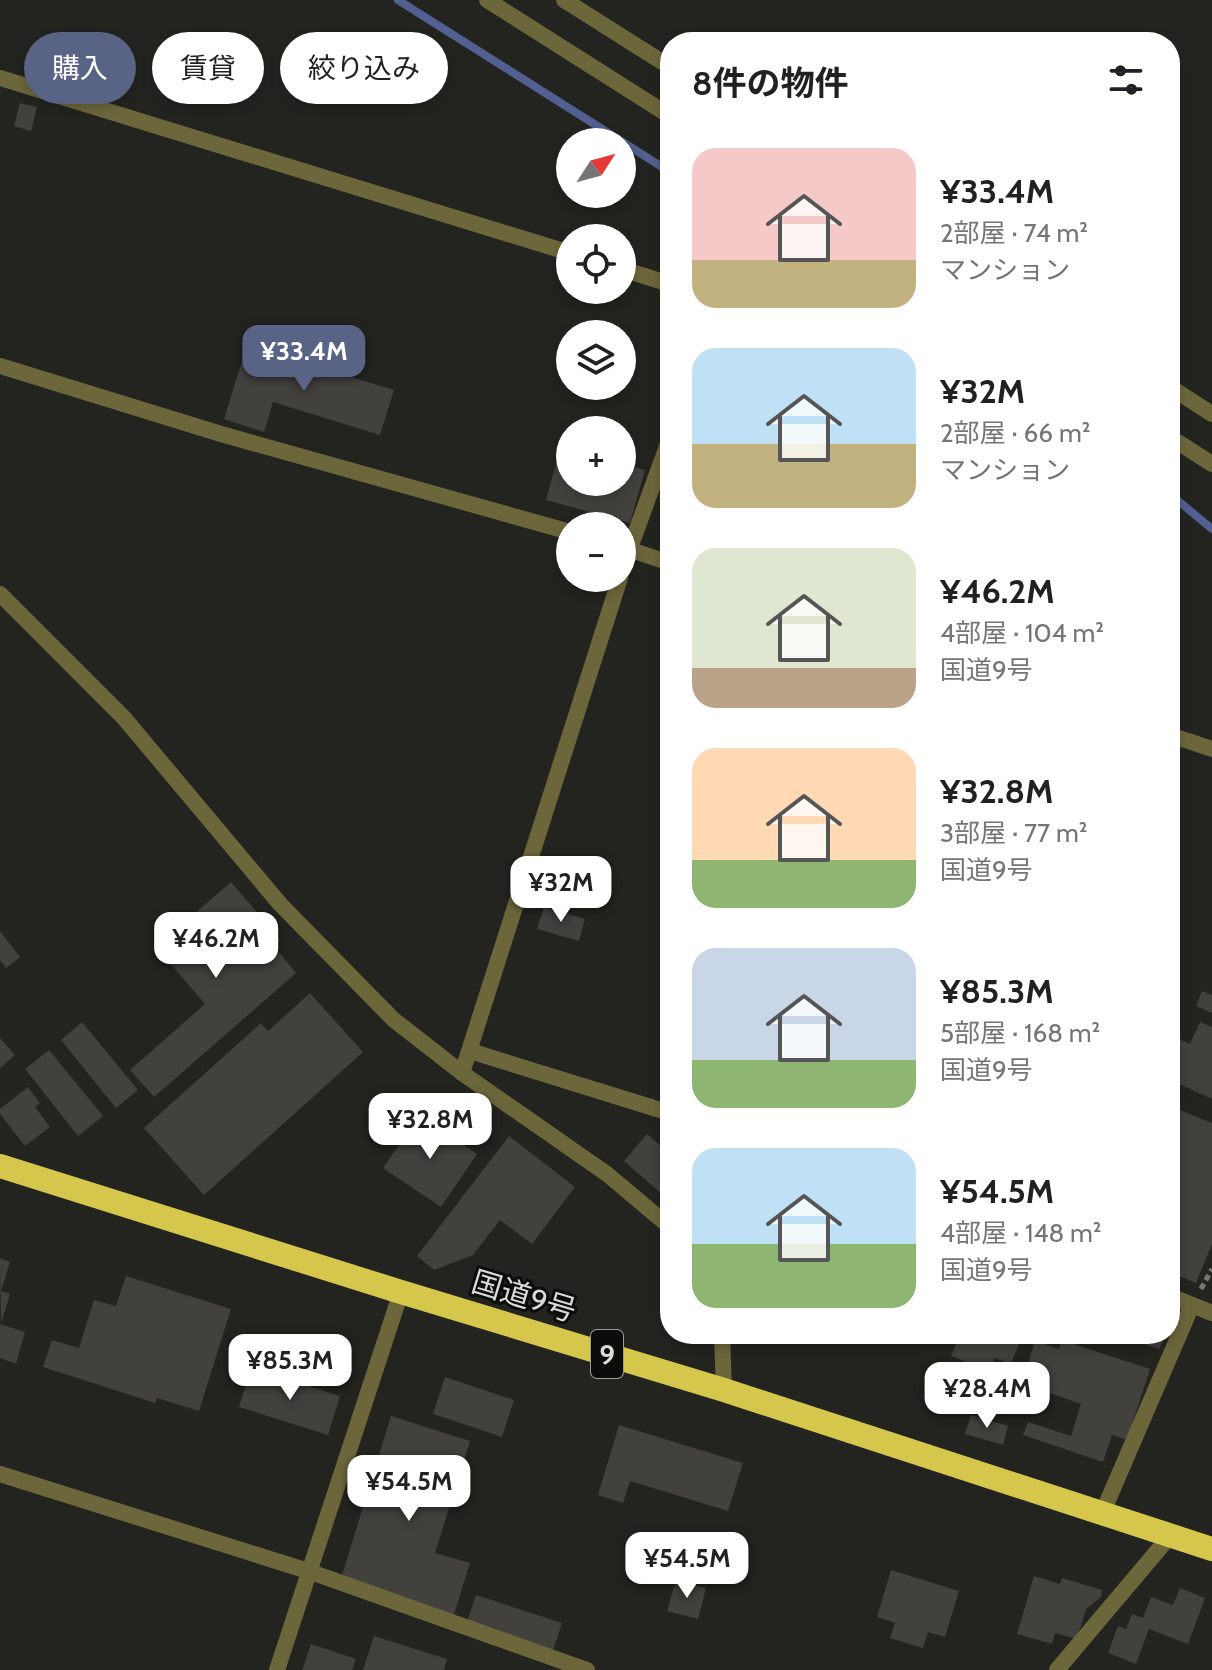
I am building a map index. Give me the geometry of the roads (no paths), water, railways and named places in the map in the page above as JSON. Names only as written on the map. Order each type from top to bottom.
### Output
[{"type":"highway","name":"国道9号","points":[[0,1166],[724,1390],[1212,1549]]},
{"type":"street","points":[[487,0],[660,110]]},
{"type":"street","points":[[564,0],[660,61]]},
{"type":"street","points":[[0,78],[556,249]]},
{"type":"street","points":[[636,273],[660,281]]},
{"type":"street","points":[[0,366],[221,434],[556,528]]},
{"type":"street","points":[[1180,393],[1212,414]]},
{"type":"street","points":[[1180,443],[1212,464]]},
{"type":"street","points":[[636,523],[660,463]]},
{"type":"street","points":[[636,551],[660,560]]},
{"type":"street","points":[[462,1073],[616,592]]},
{"type":"street","points":[[0,594],[124,718],[280,904],[394,1020],[462,1073],[607,1174],[660,1219]]},
{"type":"street","points":[[1180,738],[1212,749]]},
{"type":"street","points":[[470,1051],[660,1110]]},
{"type":"street","points":[[277,1670],[401,1292]]},
{"type":"street","points":[[1180,1300],[1212,1313]]},
{"type":"street","points":[[1180,1333],[1192,1305]]},
{"type":"street","points":[[722,1344],[724,1390]]},
{"type":"street","points":[[1102,1514],[1175,1344]]},
{"type":"street","points":[[0,1474],[308,1571],[587,1670]]},
{"type":"street","points":[[1057,1670],[1170,1536]]},
{"type":"waterway","points":[[398,0],[660,166]]},
{"type":"waterway","points":[[1180,502],[1212,529]]}]
